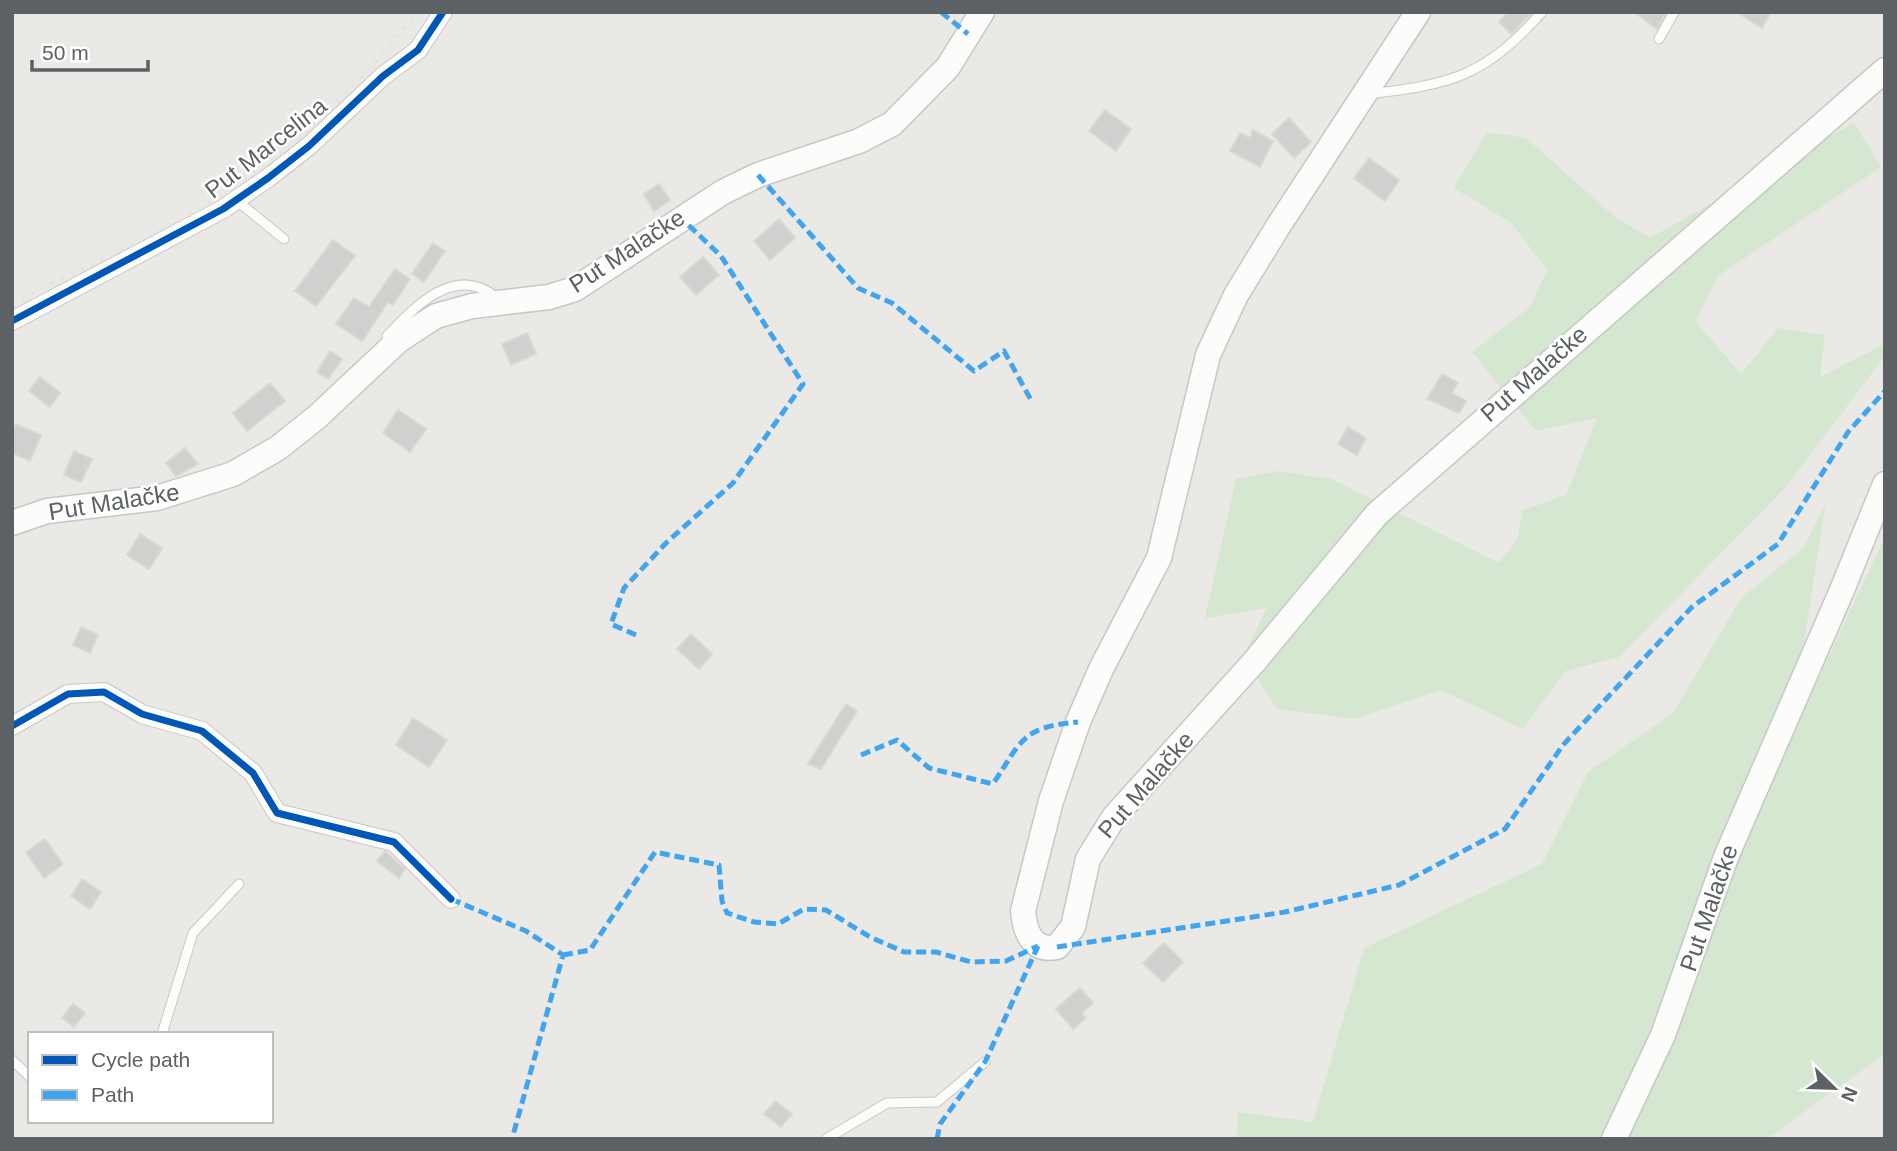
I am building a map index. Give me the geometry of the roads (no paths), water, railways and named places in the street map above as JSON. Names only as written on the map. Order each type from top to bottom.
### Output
[{"type":"main road","name":"Put Malačke","points":[[12,523],[47,511],[156,498],[233,474],[278,448],[399,340],[436,316],[501,302],[549,297],[575,289],[723,192],[758,175],[859,141],[892,124],[948,67],[982,12]]},
{"type":"main road","name":"Put Malačke","points":[[1418,12],[1236,295],[1208,355],[1158,558],[1102,667],[1051,801],[1023,911],[1024,928],[1038,946],[1057,947],[1073,927],[1088,859],[1114,817],[1254,662],[1377,514],[1885,70]]},
{"type":"main road","name":"Put Malačke","points":[[1614,1139],[1662,1035],[1721,867],[1842,590],[1885,484]]},
{"type":"street","name":"Put Marcelina","points":[[12,321],[236,200],[309,146],[383,76],[404,63],[418,50],[443,12]]},
{"type":"street","points":[[12,726],[68,694],[104,692],[142,714],[202,731],[253,773],[277,813],[394,842],[451,899]]},
{"type":"lane","points":[[1364,94],[1437,86],[1464,76],[1507,47],[1542,12]]},
{"type":"lane","points":[[1659,39],[1674,12]]},
{"type":"lane","points":[[236,200],[284,239]]},
{"type":"lane","points":[[163,1032],[193,933],[239,884]]},
{"type":"lane","points":[[12,1060],[28,1075]]},
{"type":"lane","points":[[826,1139],[887,1103],[937,1102],[985,1062]]},
{"type":"railway","points":[[12,303],[168,227],[256,173],[321,118],[418,12]]}]
